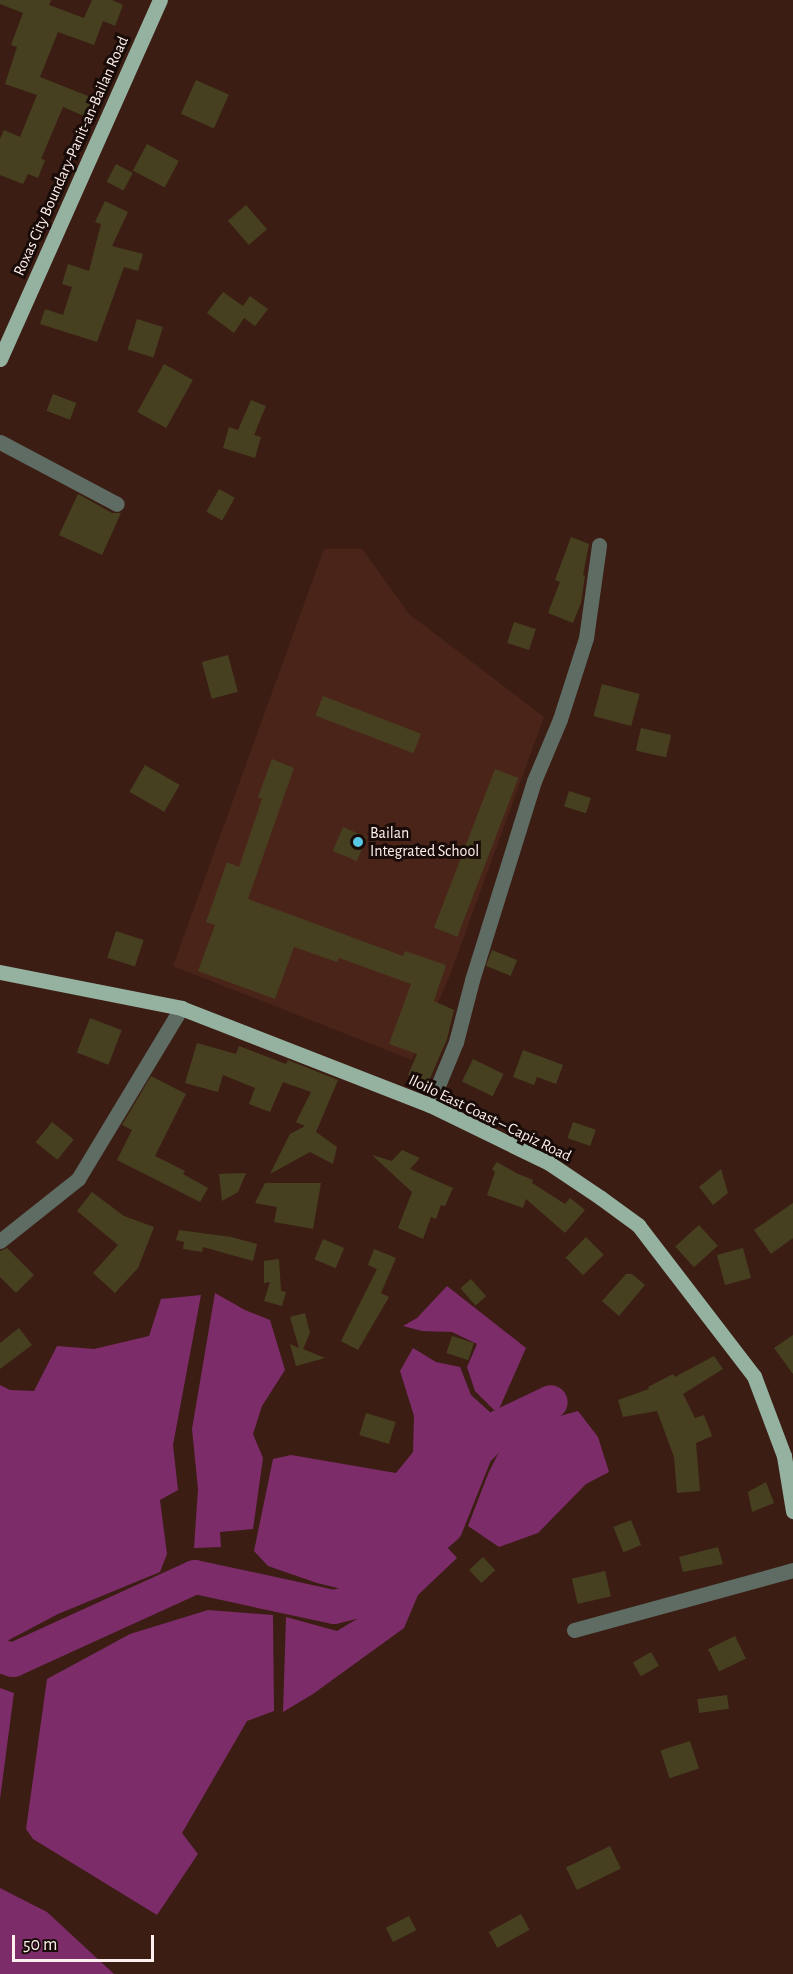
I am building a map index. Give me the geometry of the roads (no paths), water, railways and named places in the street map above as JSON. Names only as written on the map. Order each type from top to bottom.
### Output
[{"type":"main road","name":"Roxas City Boundary-Panit-an-Bailan Road","points":[[0,359],[160,0]]},
{"type":"main road","name":"Iloilo East Coast – Capiz Road","points":[[0,972],[181,1008],[430,1105],[549,1164],[638,1225],[754,1376],[788,1456],[793,1511]]},
{"type":"street","points":[[0,442],[117,504]]},
{"type":"street","points":[[430,1105],[456,1042],[472,980],[534,781],[560,719],[586,638],[599,545]]},
{"type":"street","points":[[0,1241],[78,1179],[181,1008]]},
{"type":"street","points":[[574,1630],[793,1570]]},
{"type":"waterway","points":[[0,1656],[13,1660],[195,1577],[334,1607],[362,1600],[446,1527],[476,1452],[501,1426],[551,1402]]},
{"type":"place","name":"Bailan Integrated School","points":[[358,842]]}]
